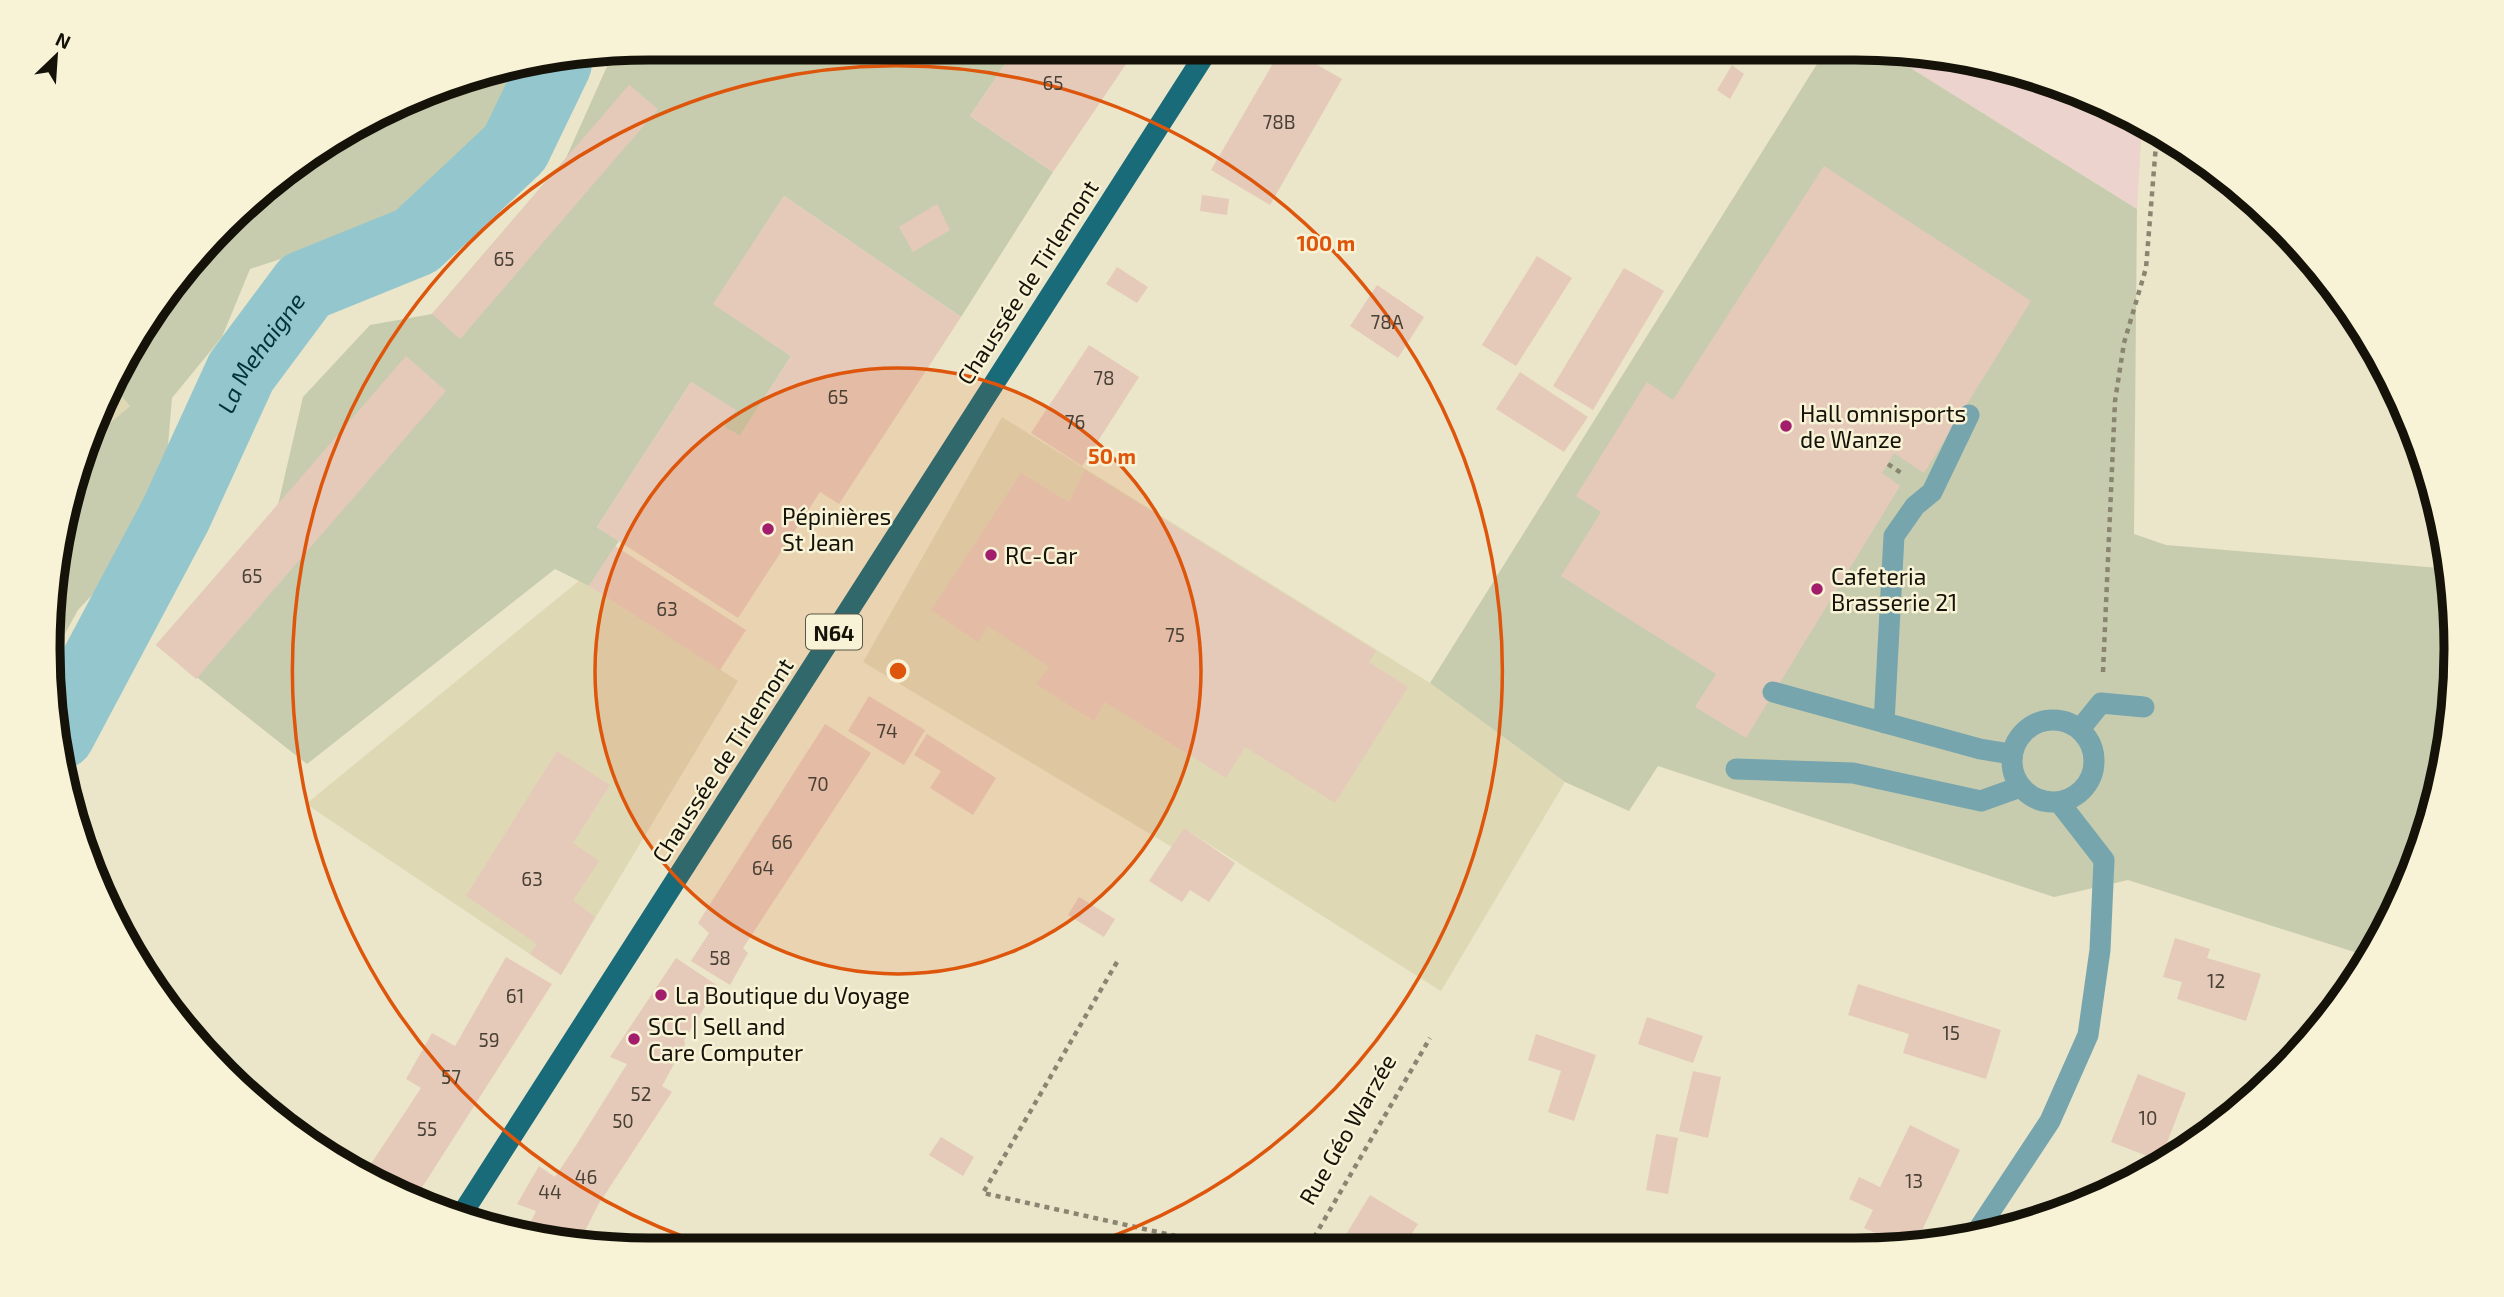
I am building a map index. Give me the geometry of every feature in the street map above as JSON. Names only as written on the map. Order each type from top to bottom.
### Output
[{"type":"main road","name":"Chaussée de Tirlemont","points":[[466,1208],[1201,60]]},
{"type":"street","points":[[1884,723],[1894,536],[1915,506],[1932,492],[1969,415]]},
{"type":"street","points":[[1773,692],[2011,754]]},
{"type":"street","points":[[2080,729],[2101,703],[2144,707]]},
{"type":"street","points":[[2053,719],[2080,729],[2094,753],[2090,779],[2072,798],[2059,802],[2044,802],[2020,788],[2014,777],[2011,754],[2026,729],[2039,721],[2053,719]]},
{"type":"street","points":[[1736,769],[1853,773],[1982,801],[2020,788]]},
{"type":"street","points":[[1983,1223],[2050,1121],[2088,1035],[2101,950],[2104,860],[2059,802]]},
{"type":"path","points":[[2101,703],[2115,401],[2124,342],[2146,268],[2156,142]]},
{"type":"path","points":[[1117,962],[984,1193],[1185,1238]]},
{"type":"path","name":"Rue Géo Warzée","points":[[1314,1238],[1430,1038]]},
{"type":"shaded area","points":[[1900,62],[1970,71],[2045,91],[2081,104],[2141,133],[2137,209]]},
{"type":"shaded area","points":[[118,392],[131,405],[101,430]]},
{"type":"shaded area","points":[[1002,417],[1430,683],[1565,782],[1441,991],[1185,829],[1172,847],[863,662]]},
{"type":"shaded area","points":[[580,580],[738,681],[561,975],[306,804]]},
{"type":"green space","points":[[1008,60],[970,116],[1053,172],[961,317],[784,196],[714,304],[791,356],[740,436],[724,427],[735,410],[691,382],[597,527],[619,541],[589,586],[555,569],[307,764],[156,645],[278,505],[303,397],[370,325],[432,314],[566,158],[609,61]]},
{"type":"green space","points":[[1819,60],[1900,62],[2137,209],[2134,534],[2166,545],[2438,568],[2443,610],[2443,687],[2433,763],[2424,801],[2400,874],[2359,954],[2128,880],[2054,897],[1658,766],[1629,811],[1565,782],[1430,683]]},
{"type":"green space","points":[[518,75],[491,138],[414,215],[250,269],[222,337],[172,398],[165,481],[141,543],[78,610],[60,642],[65,572],[80,496],[101,430],[130,406],[118,392],[159,321],[206,260],[260,206],[321,159],[388,120],[459,91]]},
{"type":"building","points":[[1008,60],[1129,60],[1053,172],[970,116]]},
{"type":"building","points":[[1275,60],[1309,60],[1342,79],[1270,205],[1211,170]]},
{"type":"building","points":[[1732,65],[1744,74],[1730,99],[1717,90]]},
{"type":"building","points":[[629,85],[658,109],[460,339],[432,314]]},
{"type":"building","name":"Hall omnisports de Wanze","points":[[1824,166],[2031,301],[1924,473],[1894,453],[1882,473],[1900,486],[1746,738],[1695,707],[1716,674],[1561,576],[1601,512],[1576,496],[1647,382],[1673,400]]},
{"type":"building","points":[[1202,195],[1229,199],[1227,215],[1200,211]]},
{"type":"building","points":[[784,196],[961,317],[839,504],[820,492],[738,618],[597,527],[691,382],[736,410],[724,427],[740,436],[791,356],[713,304]]},
{"type":"building","points":[[937,204],[950,230],[913,252],[899,227]]},
{"type":"building","points":[[1537,256],[1572,278],[1516,366],[1482,345]]},
{"type":"building","points":[[1117,267],[1148,287],[1137,303],[1106,284]]},
{"type":"building","points":[[1624,268],[1664,291],[1593,410],[1553,386]]},
{"type":"building","points":[[1377,285],[1424,317],[1398,358],[1350,326]]},
{"type":"building","points":[[1089,345],[1139,377],[1082,466],[1031,433]]},
{"type":"building","points":[[406,356],[446,391],[196,679],[156,645]]},
{"type":"building","points":[[1520,372],[1588,417],[1564,452],[1496,409]]},
{"type":"building","points":[[1085,470],[1376,651],[1369,662],[1408,687],[1335,803],[1245,747],[1226,778],[1105,702],[1094,721],[1036,684],[1049,667],[988,626],[978,642],[931,610],[1021,473],[1069,502]]},
{"type":"building","points":[[615,546],[746,630],[720,670],[589,586]]},
{"type":"building","points":[[869,696],[925,730],[904,765],[848,731]]},
{"type":"building","points":[[825,724],[871,753],[743,948],[748,953],[730,985],[691,961],[709,933],[698,923]]},
{"type":"building","points":[[927,734],[996,778],[973,815],[930,788],[941,771],[914,755]]},
{"type":"building","points":[[557,751],[610,785],[573,843],[599,861],[573,900],[595,917],[561,975],[530,954],[537,944],[466,896]]},
{"type":"building","points":[[1184,828],[1235,863],[1209,902],[1190,890],[1182,902],[1149,881]]},
{"type":"building","points":[[1079,897],[1115,919],[1104,937],[1068,915]]},
{"type":"building","points":[[2175,938],[2210,949],[2207,958],[2261,974],[2246,1021],[2177,999],[2182,982],[2163,977]]},
{"type":"building","points":[[506,957],[552,984],[419,1191],[369,1167],[421,1088],[406,1079],[432,1033],[455,1046]]},
{"type":"building","points":[[676,958],[718,986],[684,1040],[685,1044],[662,1086],[672,1092],[598,1205],[584,1233],[529,1225],[536,1211],[517,1204],[539,1166],[555,1177],[575,1147],[627,1064],[610,1057]]},
{"type":"building","points":[[1858,984],[2001,1030],[1986,1079],[1903,1053],[1909,1034],[1848,1015]]},
{"type":"building","points":[[1647,1017],[1703,1036],[1693,1063],[1638,1044]]},
{"type":"building","points":[[1536,1034],[1596,1055],[1574,1121],[1548,1112],[1561,1071],[1528,1060]]},
{"type":"building","points":[[1693,1071],[1721,1077],[1708,1138],[1679,1131]]},
{"type":"building","points":[[2138,1074],[2186,1093],[2164,1150],[2152,1158],[2111,1142]]},
{"type":"building","points":[[1910,1125],[1960,1150],[1921,1233],[1899,1235],[1892,1232],[1890,1236],[1883,1237],[1864,1228],[1873,1210],[1849,1199],[1859,1177],[1880,1187]]},
{"type":"building","points":[[1656,1134],[1678,1138],[1668,1194],[1646,1190]]},
{"type":"building","points":[[941,1137],[974,1157],[963,1176],[929,1155]]},
{"type":"building","points":[[1370,1195],[1418,1224],[1409,1238],[1344,1238]]},
{"type":"waterway","name":"La Mehaigne","points":[[65,723],[176,514],[241,372],[305,286],[416,241],[515,148],[554,68]]},
{"type":"place","name":"Hall omnisports de Wanze","points":[[1786,426]]},
{"type":"place","name":"Pépinières St Jean","points":[[768,529]]},
{"type":"place","name":"RC-Car","points":[[991,555]]},
{"type":"place","name":"Cafeteria Brasserie 21","points":[[1817,589]]},
{"type":"place","name":"La Boutique du Voyage","points":[[661,995]]},
{"type":"place","name":"SCC | Sell and Care Computer","points":[[634,1039]]}]
